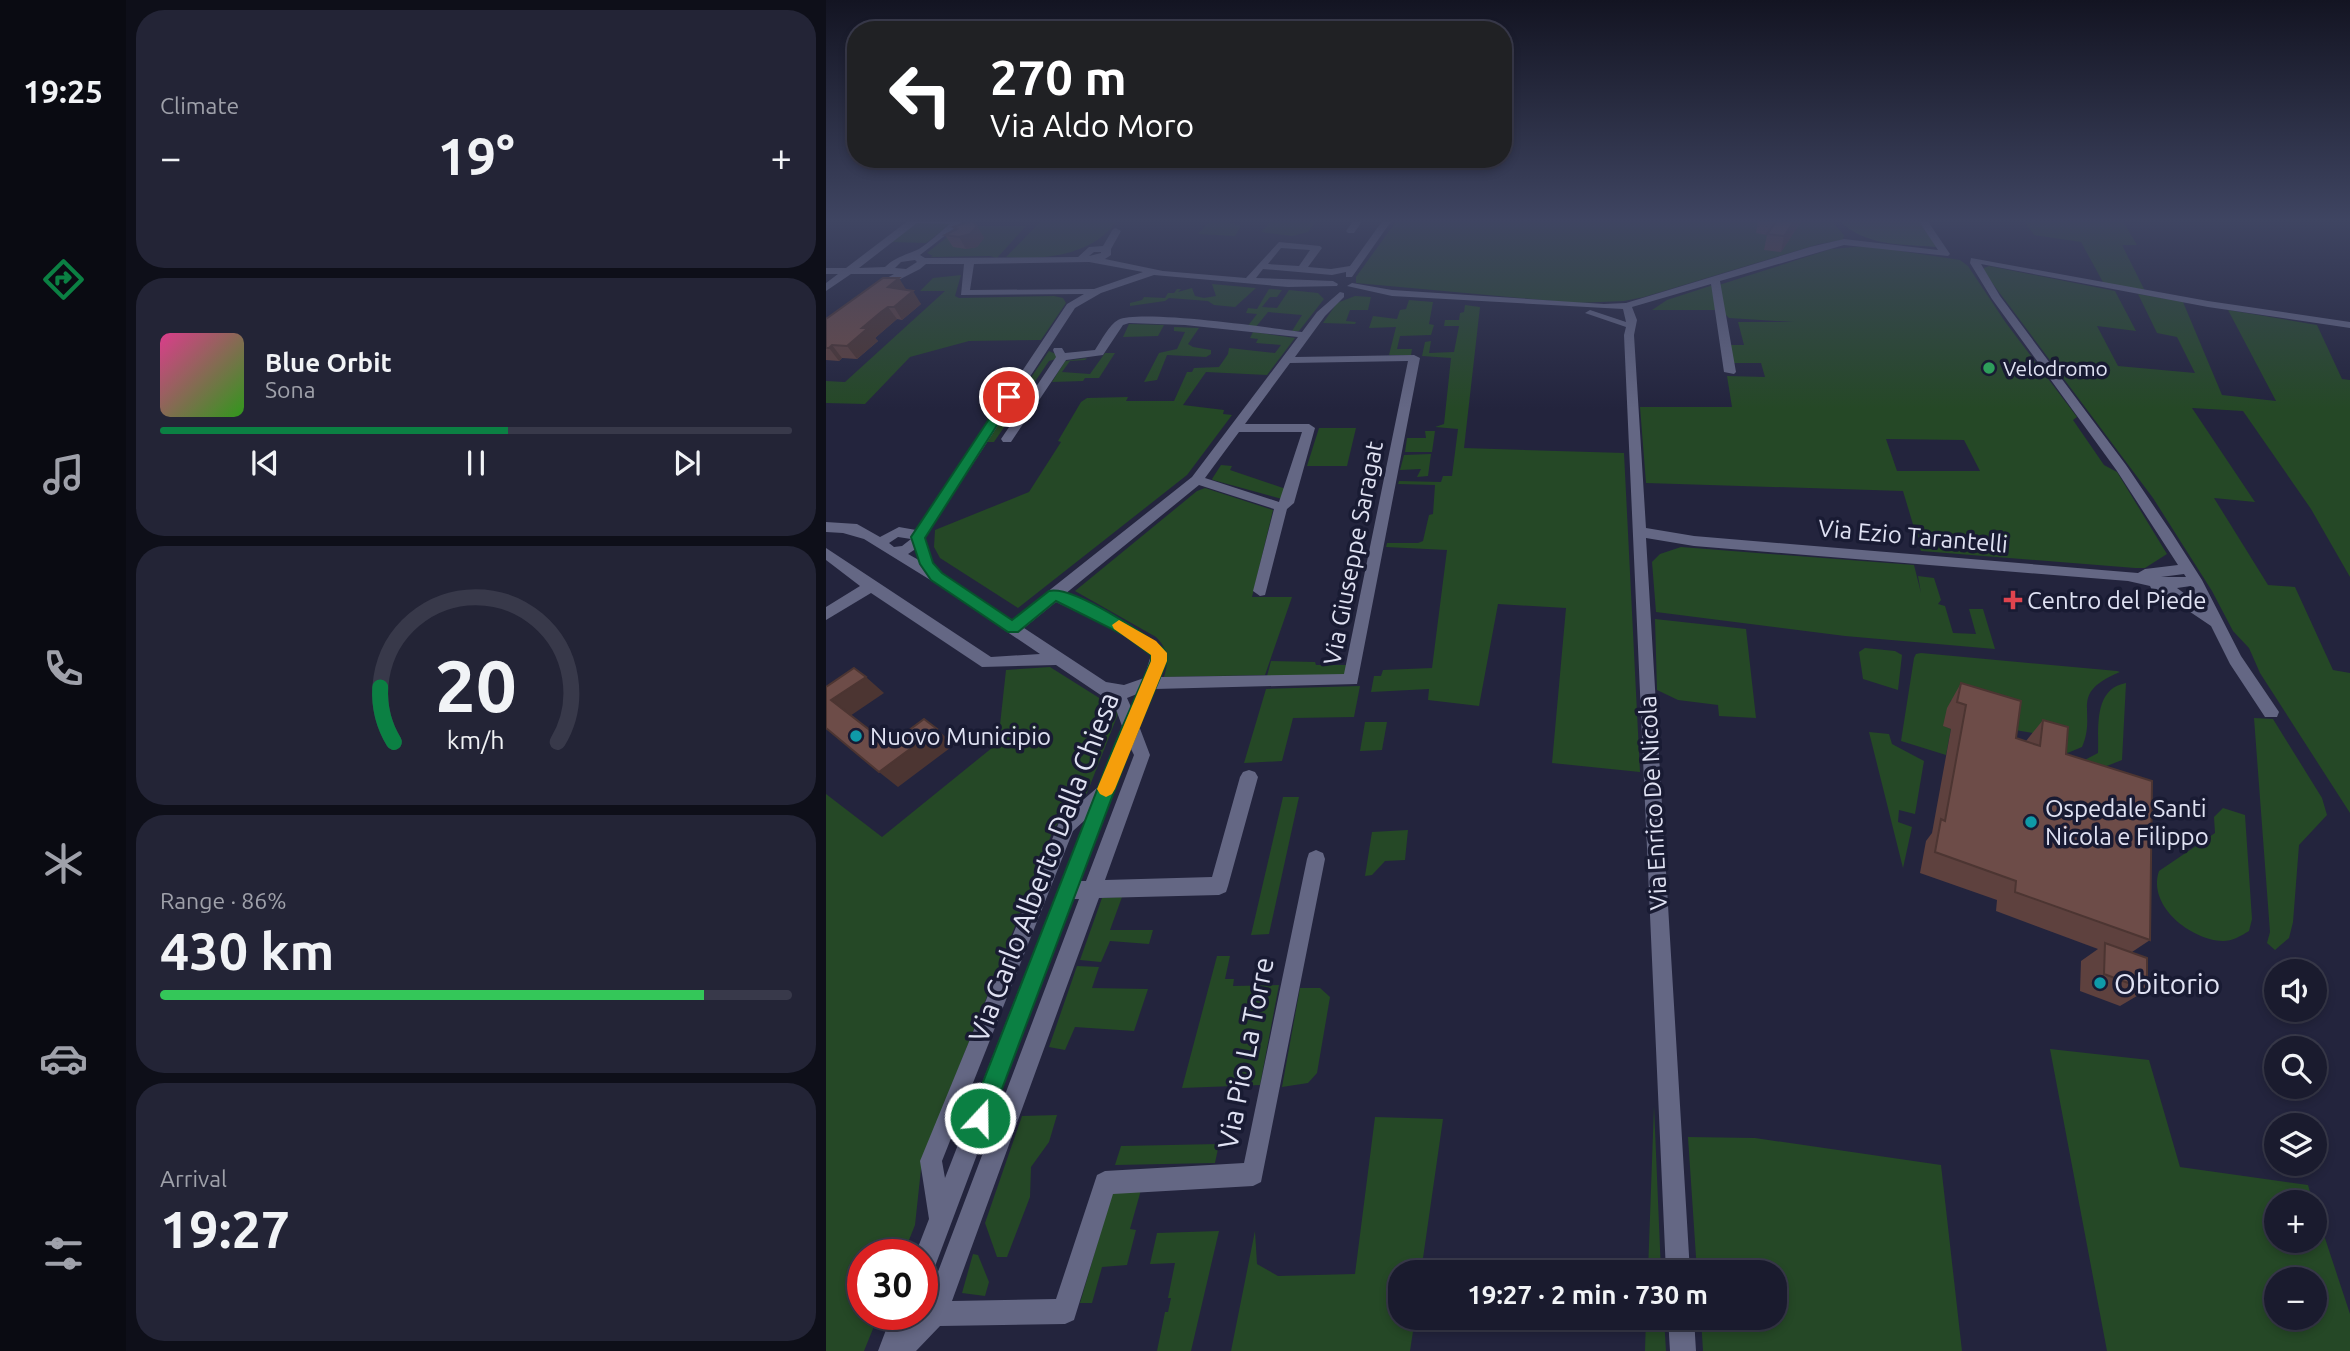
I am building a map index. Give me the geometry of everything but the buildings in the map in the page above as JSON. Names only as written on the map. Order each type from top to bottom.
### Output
[{"type":"street","points":[[864,298],[882,283]]},
{"type":"street","points":[[966,283],[965,293],[1097,291]]},
{"type":"street","points":[[887,547],[906,550],[910,535],[929,517],[1071,306],[1097,291],[1122,283]]},
{"type":"street","points":[[1275,283],[1564,306],[1626,306],[1705,283]]},
{"type":"street","points":[[1013,628],[1197,480],[1343,283]]},
{"type":"street","points":[[1715,283],[1730,372]]},
{"type":"street","points":[[1990,283],[2122,468],[2191,575],[2247,679],[2271,712]]},
{"type":"street","points":[[2092,283],[2350,325]]},
{"type":"street","points":[[1053,292],[1070,298],[1071,306]]},
{"type":"street","points":[[1564,306],[1628,327],[1646,307],[1667,295]]},
{"type":"street","name":"Via Enrico De Nicola","points":[[1626,306],[1677,1260]]},
{"type":"street","points":[[1062,357],[1099,353],[1119,323],[1128,320],[1185,322],[1305,335]]},
{"type":"street","points":[[1007,439],[1062,357],[1062,353],[1049,341]]},
{"type":"street","name":"Via Giuseppe Saragat","points":[[1102,687],[1125,692],[1147,683],[1351,680],[1414,358],[1287,360]]},
{"type":"street","points":[[1236,428],[1309,428],[1287,503],[1281,507],[1260,591]]},
{"type":"street","points":[[1197,480],[1281,507]]},
{"type":"street","points":[[826,527],[910,535]]},
{"type":"street","points":[[846,529],[887,547],[937,576],[1120,700],[1132,723],[1142,755],[938,1306]]},
{"type":"street","points":[[887,547],[884,539],[910,535]]},
{"type":"street","points":[[910,535],[937,576]]},
{"type":"street","name":"Via Ezio Tarantelli","points":[[1639,537],[2128,576]]},
{"type":"street","points":[[826,554],[988,663],[1057,659]]},
{"type":"street","points":[[2128,576],[2185,584],[2191,575]]},
{"type":"street","points":[[2128,576],[2170,591],[2218,626]]},
{"type":"street","points":[[826,614],[871,586]]},
{"type":"street","name":"Via Carlo Alberto Dalla Chiesa","points":[[933,1239],[1147,683],[1159,661],[1159,653],[1150,645],[1094,611],[1054,595]]},
{"type":"street","points":[[1067,890],[1219,886],[1249,777]]},
{"type":"street","points":[[941,1219],[931,1161],[1066,826],[1106,790]]},
{"type":"street","name":"Via Pio La Torre","points":[[938,1314],[1065,1311],[1105,1183],[1253,1174],[1316,859]]},
{"type":"street","points":[[891,1351],[899,1330]]},
{"type":"street","points":[[898,1351],[919,1330]]},
{"type":"street","points":[[1682,1330],[1683,1351]]},
{"type":"green space","points":[[928,283],[959,283],[955,296],[959,298],[1054,296],[1063,298],[1066,303],[1041,340],[969,341],[910,357],[865,404],[826,403],[826,381],[845,382],[945,291],[920,291]]},
{"type":"green space","points":[[1357,283],[1690,283],[1624,301],[1576,303]]},
{"type":"green space","points":[[1979,283],[2077,417],[2073,420],[2104,465],[2117,472],[2167,554],[2145,568],[2135,568],[1921,551],[1903,491],[1646,483],[1640,407],[1732,407],[1727,376],[1765,377],[1761,363],[1732,363],[1730,345],[1744,345],[1738,322],[1794,322],[1729,318],[1723,312],[1719,285]],"holes":[[[1886,439],[1964,440],[1980,471],[1897,471]]]},
{"type":"green space","points":[[1992,283],[2075,283],[2115,291],[2136,331],[2097,326],[2118,366],[2195,373],[2177,337],[2157,333],[2138,294],[2183,302],[2222,395],[2276,401],[2228,310],[2317,325],[2342,379],[2350,380],[2350,577],[2311,509],[2243,411],[2192,408],[2255,502],[2214,498],[2268,585],[2295,587],[2333,670],[2350,673],[2350,813],[2260,673],[2249,648],[2233,631],[2212,591],[2153,498]]},
{"type":"green space","points":[[2141,283],[2145,291],[2104,284]]},
{"type":"green space","points":[[1212,284],[1256,288],[1235,307],[1214,305],[1208,301],[1169,298],[1165,301],[1130,306],[1130,303],[1144,297],[1165,298],[1168,293],[1174,293],[1177,289],[1181,289],[1178,292],[1192,288],[1195,296],[1204,298],[1216,296]]},
{"type":"green space","points":[[1713,285],[1716,310],[1652,310],[1667,300]]},
{"type":"green space","points":[[1269,289],[1282,290],[1277,297],[1270,297],[1262,307],[1277,308],[1289,290],[1318,293],[1324,299],[1299,331],[1292,331],[1302,315],[1268,312],[1255,328],[1247,327],[1257,314],[1246,313],[1248,308],[1257,309]]},
{"type":"green space","points":[[1355,296],[1371,297],[1368,310],[1350,310],[1346,321],[1356,322],[1355,324],[1323,323],[1337,303]]},
{"type":"green space","points":[[1409,300],[1433,302],[1429,324],[1434,325],[1431,335],[1400,336],[1397,349],[1412,349],[1411,355],[1389,355],[1396,327],[1369,328],[1373,316],[1397,319],[1400,310],[1406,309]]},
{"type":"green space","points":[[1465,305],[1480,307],[1464,448],[1624,453],[1640,772],[1552,763],[1566,608],[1498,604],[1479,706],[1428,700],[1429,689],[1371,692],[1374,676],[1381,676],[1383,670],[1432,668],[1447,550],[1386,547],[1387,543],[1423,541],[1429,515],[1433,514],[1435,485],[1398,484],[1399,481],[1441,482],[1443,476],[1452,476],[1458,429],[1435,427],[1444,424],[1451,358],[1422,356],[1425,342],[1431,341],[1429,353],[1454,352],[1459,326],[1444,326],[1445,320],[1459,320]]},
{"type":"green space","points":[[1129,324],[1164,325],[1158,336],[1123,337]]},
{"type":"green space","points":[[1174,327],[1199,328],[1188,344],[1211,350],[1211,354],[1206,357],[1167,355],[1157,380],[1144,382],[1159,353],[1177,349],[1185,332],[1174,331]]},
{"type":"green space","points":[[1253,332],[1295,338],[1267,375],[1206,372],[1183,405],[1224,410],[1223,414],[1232,415],[1187,475],[1018,608],[940,558],[934,547],[935,530],[1029,492],[1061,442],[1058,441],[1081,402],[1087,398],[1128,397],[1126,401],[1174,401],[1187,372],[1192,372],[1194,368],[1219,367],[1229,348],[1275,353],[1281,345],[1256,343],[1258,339],[1250,338]]},
{"type":"green space","points":[[1049,351],[1058,355],[1056,359],[1049,361],[994,442],[987,442]]},
{"type":"green space","points":[[1105,353],[1115,353],[1099,378],[1052,382],[1065,361],[1087,358],[1070,361],[1062,372],[1090,374]]},
{"type":"green space","points":[[1319,428],[1356,428],[1347,466],[1307,466]]},
{"type":"green space","points":[[1425,431],[1435,431],[1432,452],[1405,452],[1407,438],[1426,438]]},
{"type":"green space","points":[[1431,454],[1428,476],[1417,477],[1421,469],[1400,470],[1404,455]]},
{"type":"green space","points":[[1221,465],[1232,466],[1230,470],[1286,489],[1282,499],[1213,480]]},
{"type":"green space","points":[[1205,488],[1273,510],[1252,597],[1292,597],[1265,675],[1164,677],[1167,656],[1156,637],[1075,591],[1197,491]]},
{"type":"green space","points":[[1681,547],[1914,565],[1921,593],[1918,576],[1934,578],[1941,600],[1938,604],[1945,606],[1953,633],[1976,634],[1969,609],[1983,609],[1995,649],[1845,636],[1656,612],[1652,562],[1660,554]]},
{"type":"green space","points":[[1655,619],[1746,629],[1756,718],[1719,716],[1718,705],[1678,700],[1657,690]]},
{"type":"green space","points":[[1865,648],[1895,651],[1902,655],[1898,690],[1863,679],[1859,652]]},
{"type":"green space","points":[[1921,653],[2120,672],[2104,680],[2089,696],[2086,734],[2082,747],[2065,754],[2033,733],[2015,730],[2007,712],[1951,700],[1944,726],[1951,729],[1946,755],[1901,741],[1914,658]]},
{"type":"green space","points":[[1271,661],[1347,665],[1345,676],[1267,676]]},
{"type":"green space","points":[[1050,667],[1112,706],[1118,714],[1087,793],[1054,828],[922,1160],[915,1225],[909,1239],[847,1239],[847,1330],[873,1330],[864,1351],[826,1351],[826,794],[882,837],[998,743],[1006,670]]},
{"type":"green space","points":[[2126,683],[2122,760],[2089,773],[2075,765],[2098,753],[2103,701],[2115,687]]},
{"type":"green space","points":[[1360,686],[1354,717],[1293,718],[1282,761],[1244,763],[1266,689]]},
{"type":"green space","points":[[2254,718],[2273,719],[2322,798],[2327,815],[2299,845],[2293,922],[2289,938],[2275,950],[2267,943],[2270,932]]},
{"type":"green space","points":[[1365,722],[1387,722],[1382,750],[1360,751]]},
{"type":"green space","points":[[1869,732],[1889,734],[1892,744],[1924,761],[1915,814],[1899,810],[1898,822],[1912,827],[1903,868]]},
{"type":"green space","points":[[1283,797],[1299,797],[1269,934],[1251,935]]},
{"type":"green space","points":[[2223,808],[2245,815],[2252,919],[2249,931],[2223,941],[2198,935],[2174,919],[2159,897],[2157,884],[2159,871],[2215,833],[2214,817]]},
{"type":"green space","points":[[1408,830],[1405,860],[1385,861],[1372,875],[1365,876],[1372,832]]},
{"type":"green space","points":[[1122,897],[1110,930],[1153,930],[1149,944],[1110,941],[1101,962],[1080,960],[1102,898]]},
{"type":"green space","points":[[1217,956],[1230,956],[1225,979],[1234,979],[1233,986],[1279,985],[1260,1085],[1182,1088]]},
{"type":"green space","points":[[1077,966],[1099,967],[1092,988],[1148,989],[1134,1031],[1075,1027],[1065,1050],[1049,1047]]},
{"type":"green space","points":[[1300,988],[1320,988],[1330,997],[1317,1073],[1308,1083],[1282,1087]]},
{"type":"green space","points":[[2050,1049],[2149,1060],[2180,1167],[2308,1185],[2309,1190],[2264,1190],[2264,1253],[2327,1253],[2327,1244],[2350,1314],[2350,1351],[2107,1351]]},
{"type":"green space","points":[[1654,1106],[1660,1260],[1648,1260]]},
{"type":"green space","points":[[1057,1115],[1049,1142],[1031,1167],[1030,1197],[1007,1257],[997,1257],[985,1223],[1022,1116]]},
{"type":"green space","points":[[1375,1117],[1443,1119],[1423,1260],[1388,1260],[1388,1330],[1413,1330],[1410,1351],[1231,1351],[1255,1231],[1257,1264],[1278,1276],[1355,1274]]},
{"type":"green space","points":[[1688,1137],[1755,1138],[1941,1165],[1962,1351],[1703,1351],[1702,1330],[1787,1330],[1787,1260],[1696,1260]]},
{"type":"green space","points":[[1219,1144],[1215,1163],[1115,1165],[1121,1146]]},
{"type":"green space","points":[[1141,1190],[1130,1229],[1136,1230],[1127,1265],[1102,1267],[1092,1303],[1080,1303],[1112,1193]]},
{"type":"green space","points":[[1219,1231],[1191,1351],[1157,1351],[1165,1312],[1168,1312],[1171,1298],[1168,1298],[1175,1263],[1150,1264],[1157,1233]]},
{"type":"green space","points":[[973,1254],[978,1255],[989,1282],[985,1296],[962,1293]]},
{"type":"green space","points":[[1646,1330],[1665,1330],[1666,1351],[1645,1351]]},
{"type":"slow traffic","points":[[1106,789],[1147,683],[1159,661],[1159,653],[1119,625]]},
{"type":"place","name":"Velodromo","points":[[1989,368]]},
{"type":"place","name":"Centro del Piede","points":[[2013,600]]},
{"type":"place","name":"Nuovo Municipio","points":[[856,736]]},
{"type":"place","name":"Ospedale Santi Nicola e Filippo","points":[[2031,822]]},
{"type":"place","name":"Obitorio","points":[[2100,983]]},
{"type":"route","points":[[980,1118],[1123,744],[1147,683],[1159,661],[1159,653],[1129,631],[1094,611],[1054,595],[1013,628],[937,576],[927,564],[921,553],[918,537],[1009,397]]}]
